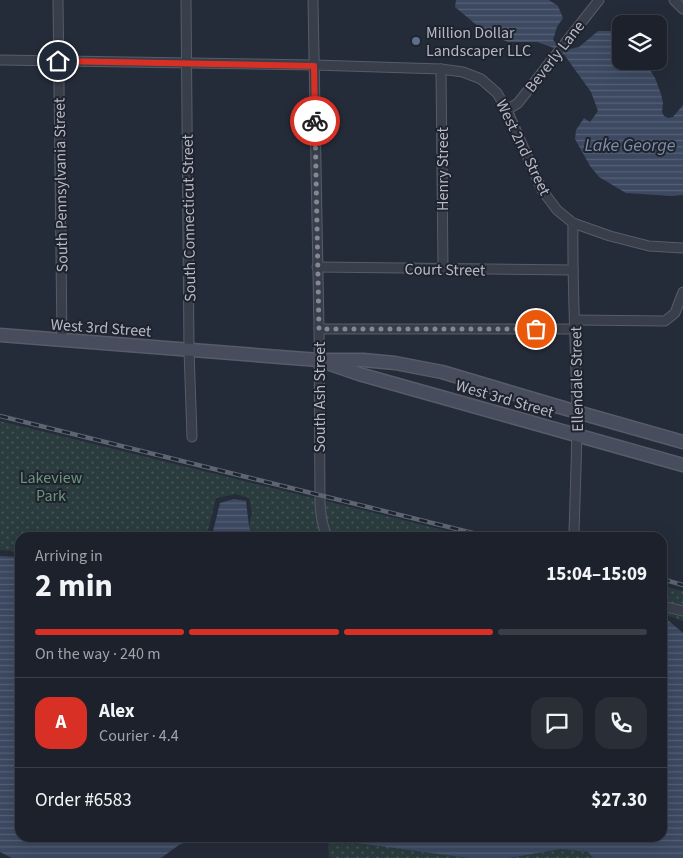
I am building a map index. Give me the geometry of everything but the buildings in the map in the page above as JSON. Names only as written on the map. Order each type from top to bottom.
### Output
[{"type":"street","name":"South Pennsylvania Street","points":[[58,0],[62,340]]},
{"type":"street","name":"South Connecticut Street","points":[[186,0],[189,350],[192,437]]},
{"type":"street","name":"South Ash Street","points":[[313,0],[320,504],[325,532]]},
{"type":"street","name":"Beverly Lane","points":[[507,110],[518,103],[599,0]]},
{"type":"street","points":[[674,0],[683,8]]},
{"type":"street","name":"West 2nd Street","points":[[0,60],[441,69],[463,72],[481,79],[497,93],[507,110],[542,190],[556,210],[573,223],[610,236],[649,246],[683,248]]},
{"type":"street","name":"Henry Street","points":[[441,69],[443,269]]},
{"type":"street","name":"Ellendale Street","points":[[573,223],[577,412],[574,532]]},
{"type":"street","name":"Court Street","points":[[317,267],[573,270]]},
{"type":"street","points":[[319,329],[665,321],[675,313],[683,292]]},
{"type":"street","name":"West 3rd Street","points":[[0,335],[319,360],[363,360],[404,365],[442,372],[683,442]]},
{"type":"street","name":"West 3rd Street","points":[[319,360],[359,374],[683,465]]},
{"type":"street","points":[[667,607],[683,611]]},
{"type":"green space","name":"Lakeview Park","points":[[0,421],[452,532],[251,532],[249,526],[252,512],[249,498],[236,494],[216,498],[208,532],[15,532],[15,552],[0,550]]},
{"type":"green space","points":[[667,587],[683,591],[683,621],[667,615]]},
{"type":"green space","points":[[328,842],[356,842],[468,858],[329,858]]},
{"type":"green space","points":[[561,849],[588,852],[593,858],[509,858]]},
{"type":"water","points":[[456,0],[549,0],[558,6],[563,18],[557,27],[553,40],[558,45],[554,48],[537,42],[508,42],[485,32],[455,7]]},
{"type":"water","name":"Lake George","points":[[598,31],[612,31],[612,70],[650,70],[661,94],[662,112],[668,118],[673,117],[683,105],[683,195],[626,193],[599,177],[590,166],[575,139],[576,130],[584,118],[590,122],[598,111],[591,92],[563,53],[566,50],[579,47]]},
{"type":"water","points":[[234,499],[246,501],[251,532],[213,532],[220,503]]},
{"type":"water","points":[[0,556],[15,557],[15,842],[185,842],[161,858],[12,858],[0,852]]},
{"type":"water","points":[[667,619],[683,633],[683,858],[593,858],[588,852],[561,849],[509,858],[468,858],[350,842],[667,842]]},
{"type":"railway","points":[[0,416],[469,532]]},
{"type":"railway","points":[[667,580],[683,585]]},
{"type":"way so far","points":[[315,121],[319,329],[536,329]]},
{"type":"place","name":"Million Dollar Landscaper LLC","points":[[416,41]]},
{"type":"route","points":[[58,61],[314,66],[315,121]]}]
